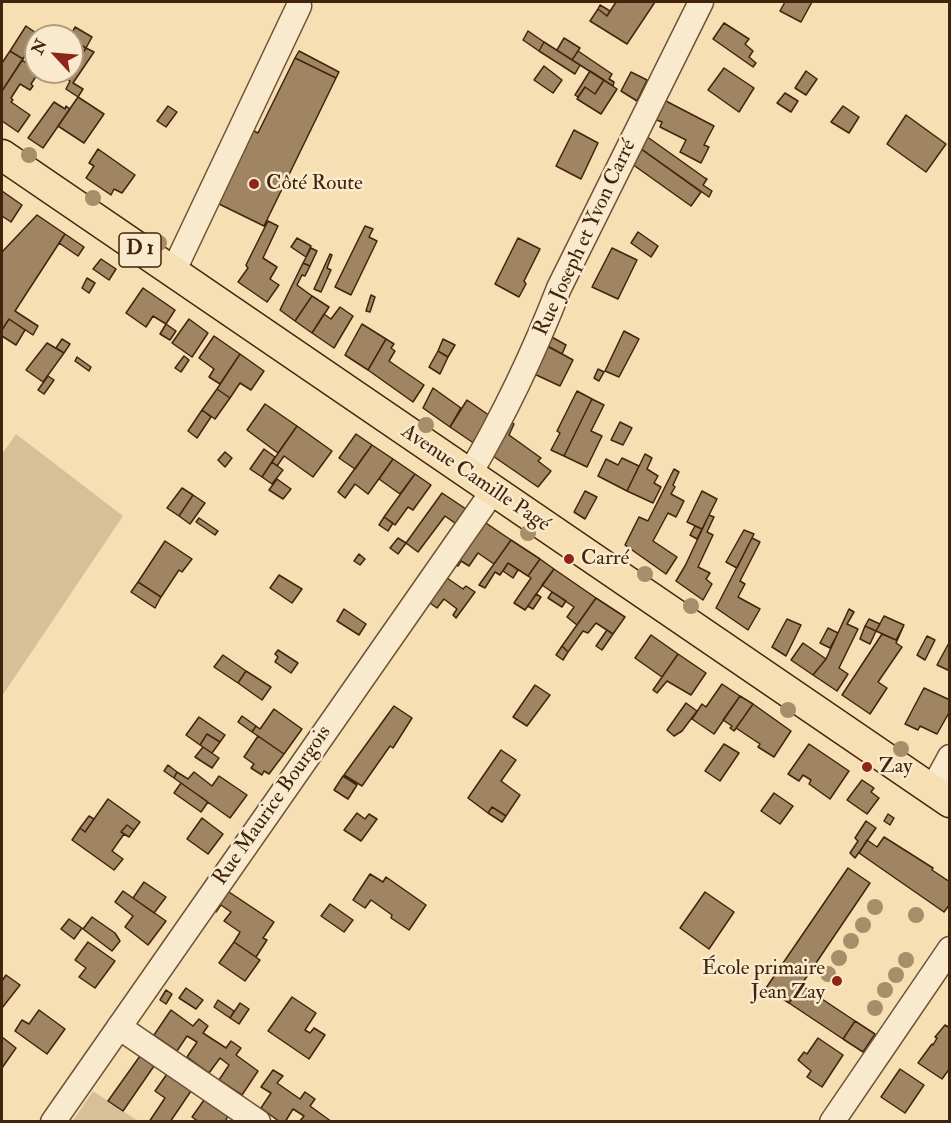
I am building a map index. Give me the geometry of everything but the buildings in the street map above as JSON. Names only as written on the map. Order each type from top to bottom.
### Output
[{"type":"main road","name":"Avenue Camille Pagé","points":[[2,155],[941,796]]},
{"type":"street","name":"Rue Joseph et Yvon Carré","points":[[469,474],[484,450],[546,322],[559,288],[701,2]]},
{"type":"street","points":[[173,272],[299,6]]},
{"type":"street","name":"Rue Maurice Bourgois","points":[[53,1122],[493,491]]},
{"type":"street","points":[[941,796],[950,757]]},
{"type":"street","points":[[832,1122],[950,949]]},
{"type":"street","points":[[119,1027],[258,1122]]},
{"type":"shaded area","points":[[16,434],[123,516],[2,696],[2,454]]},
{"type":"shaded area","points":[[93,1091],[138,1121],[72,1122]]},
{"type":"place","name":"Côté Route","points":[[254,184]]},
{"type":"place","name":"Carré","points":[[569,559]]},
{"type":"place","name":"Zay","points":[[867,767]]},
{"type":"place","name":"École primaire Jean Zay","points":[[837,981]]}]
